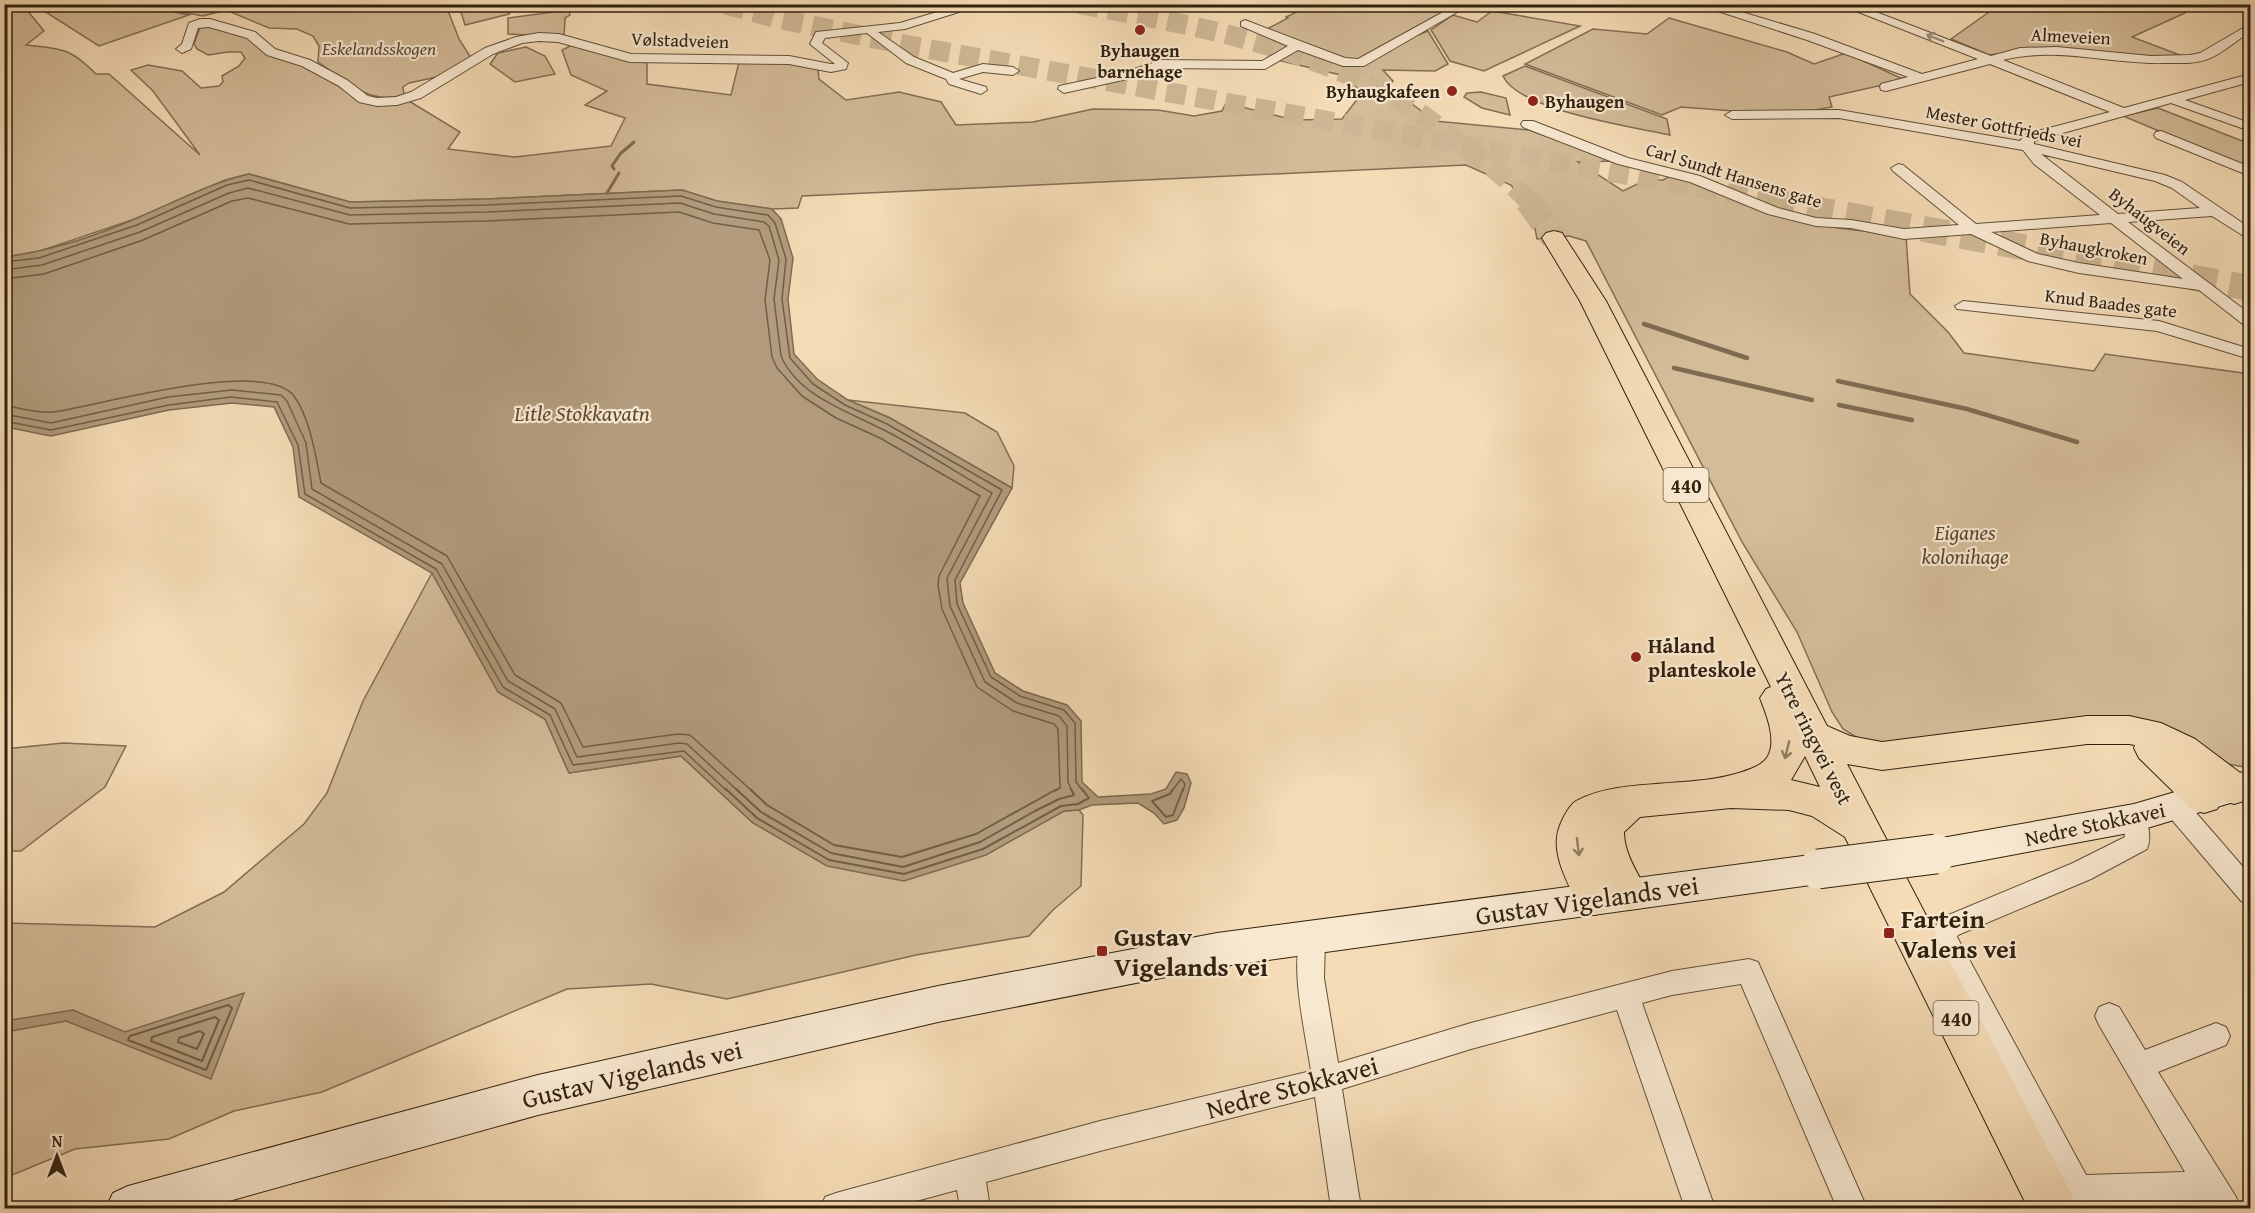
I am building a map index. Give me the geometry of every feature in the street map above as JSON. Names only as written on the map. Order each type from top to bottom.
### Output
[{"type":"main road","name":"Ytre ringvei vest","points":[[1554,238],[1598,311],[1887,884],[2072,1202]]},
{"type":"main road","name":"440","points":[[1731,793],[1767,779],[1781,768],[1790,745],[1785,716],[1743,624],[1742,597]]},
{"type":"main road","name":"440","points":[[1887,884],[1882,849],[1861,790],[1862,779],[1869,770],[1891,763],[2020,740],[2087,730],[2113,729],[2144,742],[2216,794]]},
{"type":"main road","name":"440","points":[[1813,735],[1859,754],[1882,756],[1955,745],[2020,740]]},
{"type":"main road","name":"440","points":[[1612,895],[1604,833],[1606,826],[1628,804],[1731,793],[1807,798],[1836,810],[1859,827]]},
{"type":"main road","name":"Nedre Stokkavei","points":[[1818,869],[1936,854],[2134,818],[2216,794]]},
{"type":"main road","name":"Gustav Vigelands vei","points":[[128,1209],[215,1196],[538,1095],[938,1004],[1208,952],[1612,895],[1818,869]]},
{"type":"street","name":"Vølstadveien","points":[[182,49],[187,46],[193,26],[203,22],[210,23],[251,35],[271,52],[306,63],[343,82],[364,99],[384,102],[416,95],[489,51],[530,38],[559,38],[630,58],[789,60],[831,68],[841,67],[842,63],[818,46],[817,37],[827,33],[872,31],[916,23],[979,4]]},
{"type":"street","points":[[1419,4],[1462,7]]},
{"type":"street","points":[[1702,5],[1803,34],[1921,78]]},
{"type":"street","points":[[1846,5],[2120,111]]},
{"type":"street","points":[[1245,24],[1342,62],[1360,63],[1462,7]]},
{"type":"street","name":"Almeveien","points":[[1886,87],[2020,52],[2047,51],[2151,60],[2190,59],[2204,56],[2250,27]]},
{"type":"street","points":[[872,31],[874,35],[905,56],[952,77],[953,81],[981,90]]},
{"type":"street","points":[[1064,89],[1121,77],[1162,64],[1265,65],[1297,45]]},
{"type":"street","points":[[952,77],[983,68],[1013,71]]},
{"type":"street","points":[[2028,147],[2027,140],[2031,137],[2120,111],[2250,78]]},
{"type":"street","points":[[2171,99],[2250,127]]},
{"type":"street","name":"Mester Gottfrieds vei","points":[[1732,116],[1839,114],[2028,147],[2169,181],[2189,191],[2250,235]]},
{"type":"street","name":"Carl Sundt Hansens gate","points":[[1528,124],[1623,161],[1688,177],[1765,208],[1808,220],[1851,224],[1904,234],[2215,211]]},
{"type":"street","points":[[2161,135],[2250,172]]},
{"type":"street","name":"Byhaugveien","points":[[2028,147],[2039,161],[2250,322]]},
{"type":"street","name":"Byhaugkroken","points":[[1898,168],[1973,229],[2033,258],[2079,268],[2202,286]]},
{"type":"street","name":"Knud Baades gate","points":[[1963,306],[2159,326],[2250,354]]},
{"type":"street","points":[[2216,794],[2250,893]]},
{"type":"street","points":[[2109,1016],[2217,1198],[2072,1202],[1944,938],[1948,927],[2082,871],[2138,842],[2134,818]]},
{"type":"street","points":[[1312,939],[1311,978],[1346,1209]]},
{"type":"street","name":"Nedre Stokkavei","points":[[836,1209],[1100,1136],[1326,1080],[1471,1036],[1626,997],[1672,983],[1749,970],[1852,1209]]},
{"type":"street","points":[[1626,997],[1700,1209]]},
{"type":"street","points":[[2138,1066],[2216,1036]]},
{"type":"street","points":[[970,1172],[975,1209]]},
{"type":"green space","name":"Eiganes kolonihage","points":[[22,4],[44,31],[26,45],[64,51],[79,59],[96,74],[109,74],[200,155],[153,91],[131,70],[148,65],[182,71],[201,88],[219,86],[223,82],[222,76],[239,66],[245,58],[241,52],[208,55],[197,49],[194,44],[200,27],[204,25],[249,38],[312,69],[365,103],[409,101],[460,132],[448,149],[515,157],[611,146],[625,118],[585,105],[607,91],[571,75],[562,50],[572,45],[647,63],[647,84],[731,95],[739,62],[802,64],[818,70],[819,79],[846,100],[899,92],[941,102],[956,125],[1033,122],[1093,109],[1158,110],[1194,116],[1222,111],[1226,103],[1294,120],[1342,119],[1362,93],[1345,76],[1269,58],[1269,28],[1288,18],[1286,17],[1309,6],[1317,5],[1411,5],[1446,10],[1392,45],[1428,31],[1448,64],[1435,71],[1383,70],[1393,81],[1388,86],[1435,121],[1529,130],[1615,161],[1578,162],[1623,191],[1646,180],[1663,180],[1673,175],[1762,210],[1838,228],[1906,236],[1910,294],[1948,332],[1964,353],[2094,371],[2105,354],[2250,374],[2250,768],[2222,763],[2180,739],[1880,743],[1861,740],[1843,729],[1832,712],[1797,632],[1742,542],[1586,241],[1569,236],[1537,239],[1532,214],[1511,185],[1466,165],[802,196],[798,208],[772,209],[717,201],[682,190],[486,199],[350,202],[249,174],[225,180],[135,219],[37,252],[5,257],[5,5]]},
{"type":"green space","points":[[31,5],[138,5],[189,15],[99,46],[41,9],[33,9]]},
{"type":"green space","name":"Eskelandsskogen","points":[[143,5],[454,5],[447,8],[459,39],[471,58],[437,77],[409,83],[403,87],[404,95],[380,97],[358,89],[318,62],[319,46],[313,36],[297,29],[269,28],[226,10],[203,16]]},
{"type":"green space","points":[[515,5],[509,14],[465,25],[461,12],[464,7]]},
{"type":"green space","points":[[1999,5],[2186,5],[2185,13],[2132,37],[2185,57],[2168,58],[2048,48],[1989,55],[1951,39]]},
{"type":"green space","points":[[569,10],[570,15],[565,18],[564,37],[508,34],[508,18]]},
{"type":"green space","points":[[1492,11],[1580,26],[1484,71],[1450,61],[1431,30],[1453,15],[1477,22]]},
{"type":"green space","points":[[1669,18],[1787,52],[1814,64],[1846,53],[1905,80],[1829,97],[1832,107],[1786,115],[1681,107],[1662,115],[1525,64],[1593,29],[1647,34]]},
{"type":"green space","points":[[526,47],[545,56],[555,74],[515,82],[490,64],[498,53]]},
{"type":"green space","points":[[1525,66],[1667,119],[1670,135],[1578,115],[1530,98],[1513,88],[1503,76]]},
{"type":"green space","points":[[1481,92],[1506,98],[1510,115],[1482,108],[1464,97],[1467,93]]},
{"type":"green space","points":[[2158,108],[2250,144],[2250,169],[2123,116]]},
{"type":"green space","points":[[848,400],[965,413],[997,432],[1014,466],[1012,488],[890,418]]},
{"type":"green space","points":[[432,573],[498,692],[545,719],[569,773],[681,756],[753,823],[1041,823],[1064,811],[1079,810],[1083,815],[1081,886],[1053,910],[1029,936],[916,955],[727,999],[651,984],[567,989],[322,1092],[234,1111],[169,1139],[75,1149],[5,1178],[5,923],[155,927],[224,892],[304,824],[327,793],[363,701]]},
{"type":"green space","points":[[63,743],[126,746],[105,787],[21,851],[5,851],[5,749]]},
{"type":"water","name":"Litle Stokkavatn","points":[[249,174],[350,202],[486,199],[682,190],[717,201],[772,209],[781,219],[793,258],[788,299],[794,354],[817,379],[848,400],[890,418],[1012,488],[960,583],[963,603],[995,673],[1023,691],[1067,705],[1081,721],[1082,782],[1098,797],[1151,794],[1166,789],[1176,772],[1187,774],[1191,783],[1184,808],[1177,820],[1164,824],[1154,813],[1138,803],[1092,805],[1079,810],[1064,811],[986,855],[904,881],[827,866],[753,823],[681,756],[569,773],[545,719],[498,692],[432,573],[299,497],[293,447],[274,407],[232,403],[169,410],[51,436],[5,427],[5,257],[55,247],[89,237],[206,188]]},
{"type":"water","points":[[244,993],[211,1079],[66,1021],[5,1032],[5,1021],[73,1010],[125,1032]]},
{"type":"waterway","points":[[614,169],[612,166],[620,154],[634,142]]},
{"type":"waterway","points":[[607,193],[619,173]]},
{"type":"waterway","points":[[1644,324],[1747,358]]},
{"type":"waterway","points":[[1674,368],[1812,400]]},
{"type":"waterway","points":[[1838,381],[1967,409],[2077,442]]},
{"type":"waterway","points":[[1839,405],[1912,420]]},
{"type":"tunnel","points":[[725,4],[775,18],[912,46],[1777,202]]},
{"type":"tunnel","points":[[1079,4],[1208,30],[1292,53],[1333,69],[1373,87],[1418,112],[1494,169],[1528,201]]},
{"type":"tunnel","points":[[1528,201],[1554,238]]},
{"type":"tunnel","points":[[1769,201],[2250,288]]},
{"type":"place","name":"Byhaugen barnehage","points":[[1140,30]]},
{"type":"place","name":"Byhaugkafeen","points":[[1452,91]]},
{"type":"place","name":"Byhaugen","points":[[1533,101]]},
{"type":"place","name":"Håland planteskole","points":[[1636,657]]},
{"type":"place","name":"Fartein Valens vei","points":[[1889,933]]},
{"type":"place","name":"Gustav Vigelands vei","points":[[1102,951]]}]
